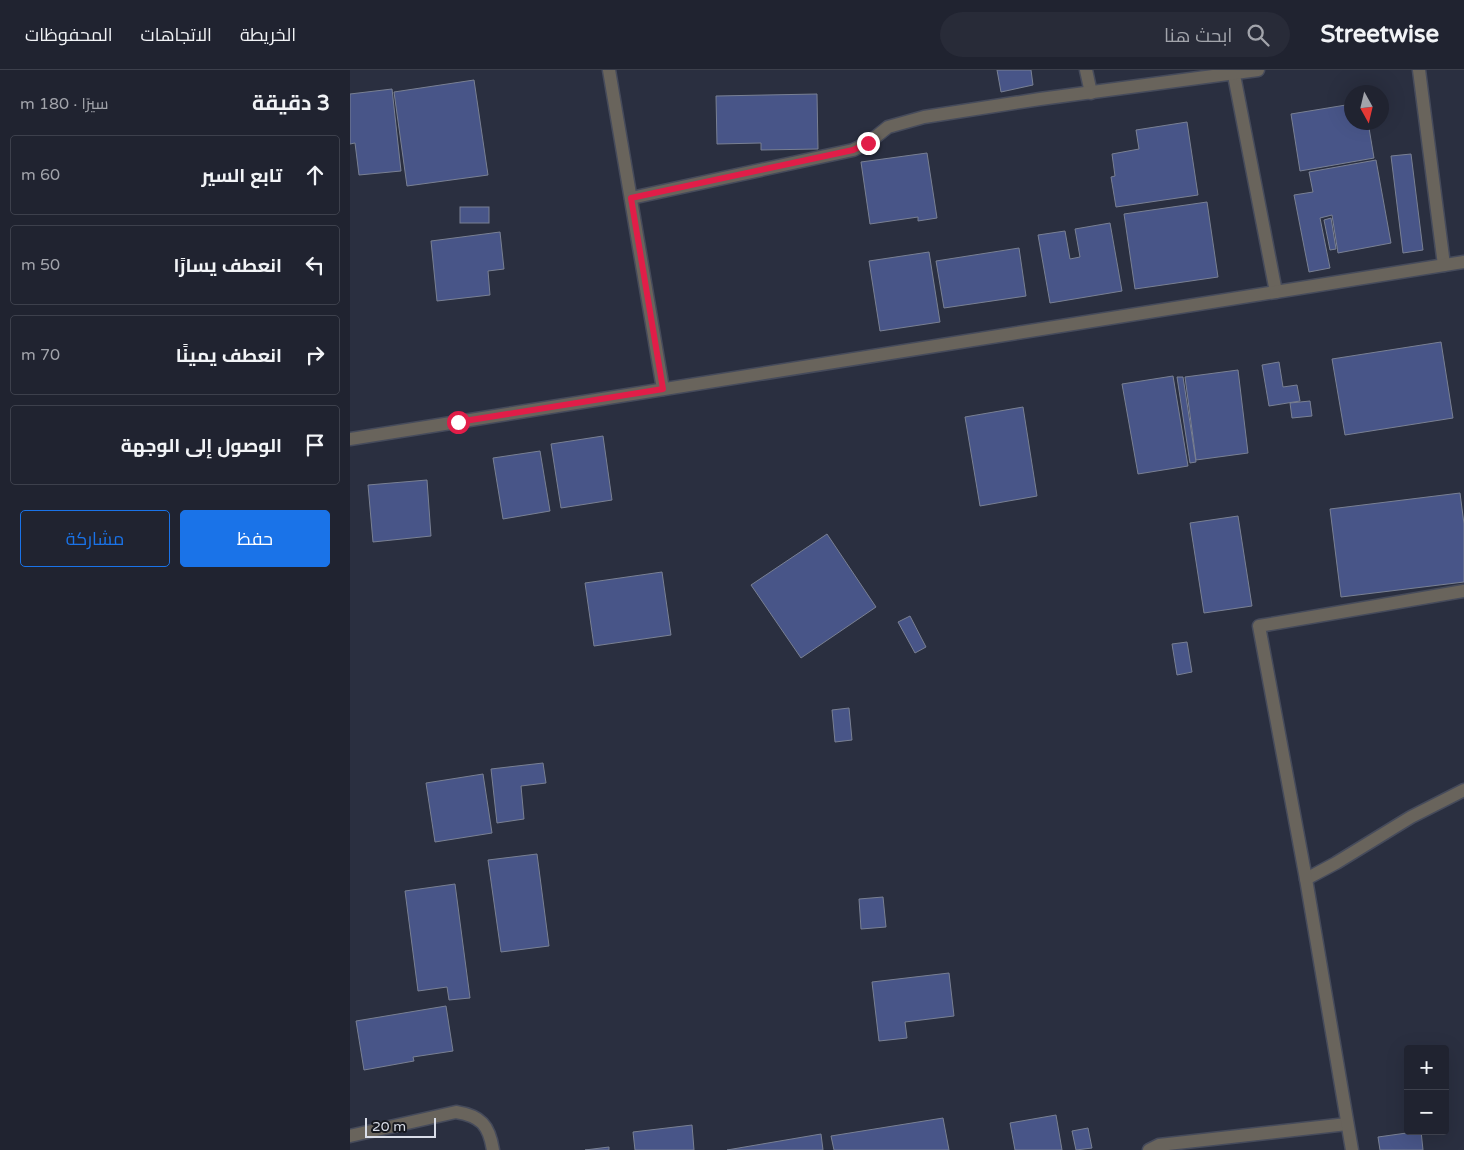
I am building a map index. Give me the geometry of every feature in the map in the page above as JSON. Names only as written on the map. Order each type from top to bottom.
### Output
[{"type":"street","points":[[609,70],[663,389]]},
{"type":"street","points":[[1086,70],[1091,93]]},
{"type":"street","points":[[631,198],[853,150],[868,143],[888,128],[924,117],[1258,70]]},
{"type":"street","points":[[1419,70],[1444,265]]},
{"type":"street","points":[[1234,72],[1276,292]]},
{"type":"street","points":[[350,439],[1464,262]]},
{"type":"street","points":[[1352,1150],[1306,879],[1259,626],[1464,590]]},
{"type":"street","points":[[1306,879],[1411,817],[1464,790]]},
{"type":"street","points":[[350,1136],[456,1112],[471,1114],[484,1123],[493,1150]]},
{"type":"street","points":[[1149,1150],[1159,1145],[1348,1124]]},
{"type":"building","points":[[997,70],[1031,70],[1033,85],[1001,92]]},
{"type":"building","points":[[474,80],[488,175],[407,186],[394,92]]},
{"type":"building","points":[[392,89],[401,171],[359,175],[355,143],[350,144],[350,94]]},
{"type":"building","points":[[817,94],[818,149],[761,150],[761,143],[717,144],[716,96]]},
{"type":"building","points":[[1344,105],[1344,130],[1369,130],[1374,158],[1300,171],[1291,114]]},
{"type":"building","points":[[1187,122],[1198,195],[1116,207],[1111,177],[1115,176],[1112,154],[1139,149],[1136,130]]},
{"type":"building","points":[[927,153],[937,218],[918,221],[918,217],[870,224],[861,162]]},
{"type":"building","points":[[1411,154],[1423,250],[1403,253],[1391,156]]},
{"type":"building","points":[[1376,160],[1391,243],[1338,253],[1332,215],[1320,218],[1330,268],[1309,272],[1294,195],[1313,192],[1309,172]]},
{"type":"building","points":[[1207,202],[1218,277],[1135,289],[1124,214]]},
{"type":"building","points":[[460,207],[489,207],[489,223],[460,223]]},
{"type":"building","points":[[1331,218],[1336,249],[1330,250],[1324,220]]},
{"type":"building","points":[[1110,223],[1122,291],[1050,303],[1038,235],[1065,231],[1070,259],[1080,257],[1075,229]]},
{"type":"building","points":[[500,232],[504,269],[488,271],[490,295],[437,301],[431,241]]},
{"type":"building","points":[[1019,248],[1026,296],[944,308],[936,261]]},
{"type":"building","points":[[929,252],[940,322],[880,331],[869,261]]},
{"type":"building","points":[[1441,342],[1453,418],[1345,435],[1332,359]]},
{"type":"building","points":[[1279,362],[1283,387],[1297,385],[1300,401],[1269,406],[1262,365]]},
{"type":"building","points":[[1238,370],[1248,453],[1196,460],[1185,377]]},
{"type":"building","points":[[1173,376],[1188,466],[1138,474],[1122,384]]},
{"type":"building","points":[[1177,377],[1183,377],[1196,462],[1190,463]]},
{"type":"building","points":[[1310,401],[1312,416],[1292,418],[1290,403]]},
{"type":"building","points":[[1023,407],[1037,496],[980,506],[965,417]]},
{"type":"building","points":[[603,436],[612,500],[561,508],[551,444]]},
{"type":"building","points":[[540,451],[550,511],[503,519],[493,458]]},
{"type":"building","points":[[427,480],[431,536],[373,542],[368,485]]},
{"type":"building","points":[[1460,493],[1464,524],[1464,582],[1341,597],[1330,509]]},
{"type":"building","points":[[1238,516],[1252,606],[1204,613],[1190,523]]},
{"type":"building","points":[[827,534],[876,607],[801,658],[751,585]]},
{"type":"building","points":[[662,572],[671,635],[594,646],[585,583]]},
{"type":"building","points":[[910,616],[926,647],[915,653],[898,622]]},
{"type":"building","points":[[1187,642],[1192,672],[1177,675],[1172,644]]},
{"type":"building","points":[[849,708],[852,740],[835,742],[832,710]]},
{"type":"building","points":[[543,763],[546,783],[521,786],[524,819],[497,823],[491,769]]},
{"type":"building","points":[[483,774],[492,833],[435,842],[426,783]]},
{"type":"building","points":[[537,854],[549,946],[501,952],[488,860]]},
{"type":"building","points":[[455,884],[470,998],[449,1000],[447,987],[418,991],[405,891]]},
{"type":"building","points":[[883,897],[886,927],[861,929],[859,899]]},
{"type":"building","points":[[949,973],[954,1016],[905,1022],[907,1038],[879,1041],[872,982]]},
{"type":"building","points":[[446,1006],[453,1051],[413,1057],[414,1061],[364,1070],[356,1021]]},
{"type":"building","points":[[1056,1115],[1062,1150],[1015,1150],[1010,1123]]},
{"type":"building","points":[[943,1118],[949,1150],[834,1150],[831,1136]]},
{"type":"building","points":[[692,1125],[694,1150],[635,1150],[633,1132]]},
{"type":"building","points":[[1088,1128],[1092,1148],[1076,1150],[1072,1131]]},
{"type":"building","points":[[1404,1133],[1404,1135],[1421,1135],[1423,1150],[1380,1150],[1378,1137]]},
{"type":"building","points":[[821,1134],[823,1150],[727,1150]]},
{"type":"building","points":[[609,1147],[609,1150],[585,1150]]},
{"type":"route","points":[[458,422],[663,389],[631,198],[853,150],[868,143]]}]
